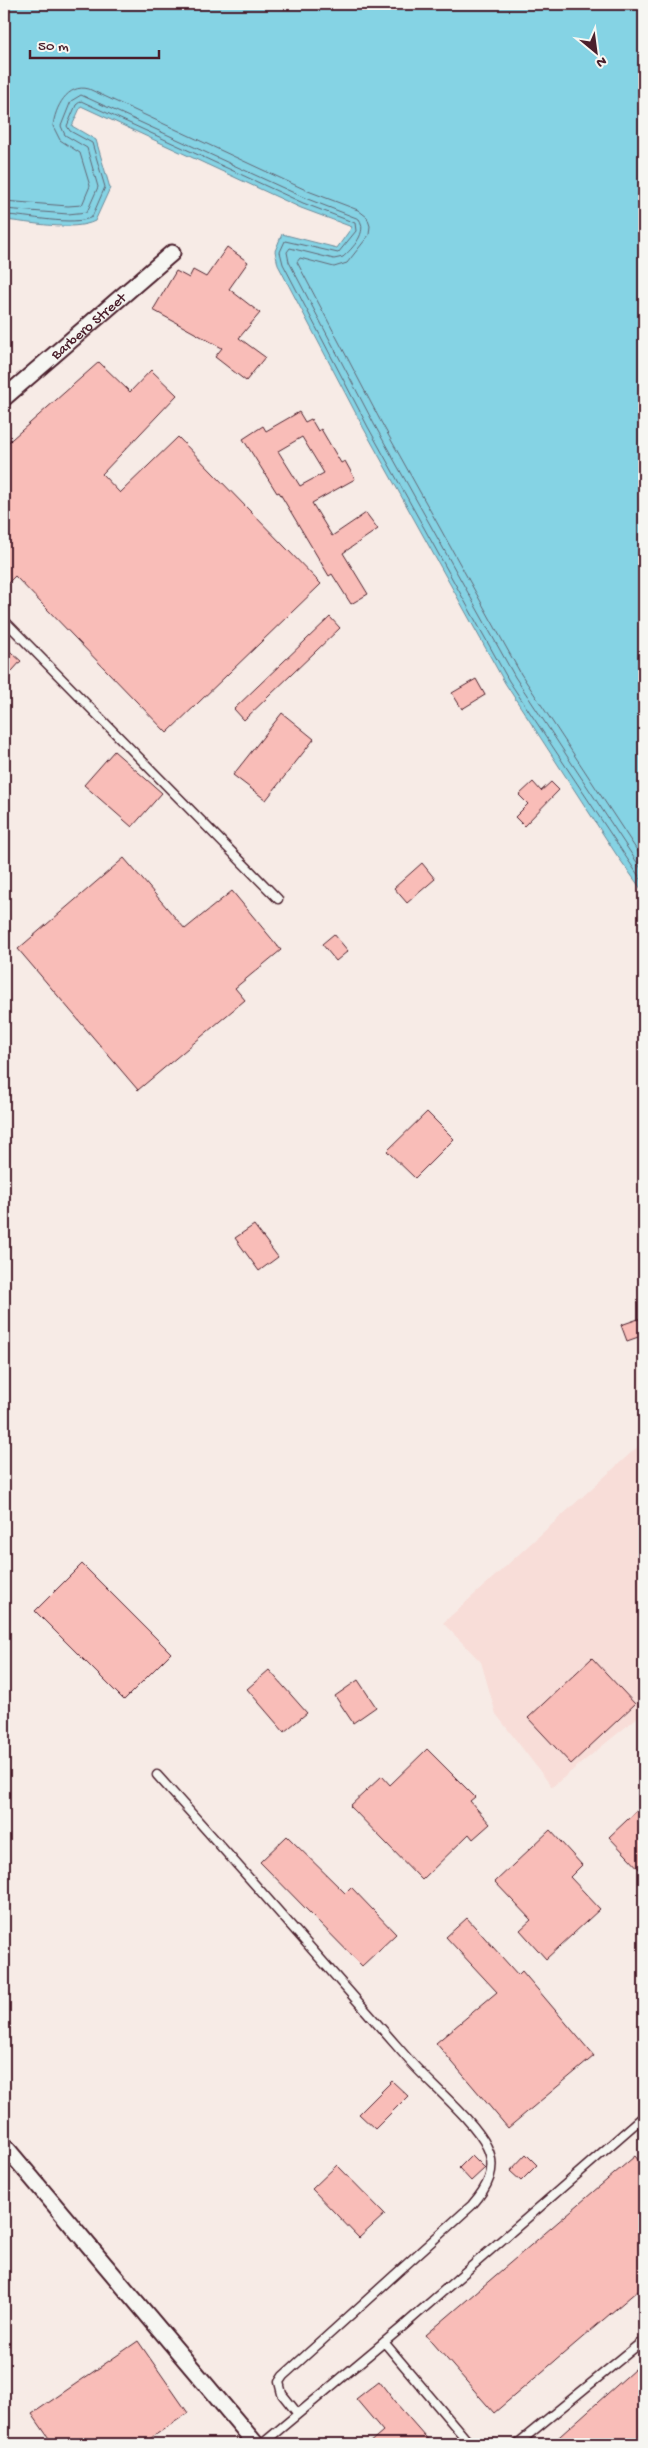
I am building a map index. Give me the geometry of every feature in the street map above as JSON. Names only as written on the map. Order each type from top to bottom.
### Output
[{"type":"street","name":"Barbero Street","points":[[4,398],[172,252]]},
{"type":"street","points":[[4,2145],[256,2444]]},
{"type":"lane","points":[[4,620],[278,900]]},
{"type":"lane","points":[[157,1775],[418,2070],[474,2128],[487,2146],[491,2159],[491,2175],[482,2193],[472,2205],[283,2376],[280,2382],[282,2394],[298,2414]]},
{"type":"lane","points":[[262,2444],[384,2342],[644,2116]]},
{"type":"lane","points":[[517,2444],[644,2340]]},
{"type":"lane","points":[[384,2342],[470,2444]]},
{"type":"shaded area","points":[[644,1441],[644,1712],[552,1787],[496,1714],[481,1662],[443,1623]]},
{"type":"water","points":[[4,4],[644,4],[644,893],[616,854],[505,683],[364,429],[278,265],[275,251],[282,234],[337,248],[352,227],[301,208],[81,106],[72,126],[96,140],[110,188],[95,221],[75,226],[63,226],[4,220]]},
{"type":"building","points":[[227,247],[248,262],[229,289],[260,313],[239,338],[265,357],[246,381],[215,357],[222,348],[153,310],[176,271],[189,278],[193,270],[206,277]]},
{"type":"building","points":[[99,362],[130,392],[151,370],[177,395],[102,474],[120,493],[178,437],[321,584],[167,733],[15,576],[4,587],[4,446]]},
{"type":"building","points":[[299,412],[305,422],[311,419],[318,431],[321,429],[341,463],[345,461],[355,479],[312,503],[332,536],[366,513],[378,529],[343,553],[368,594],[351,604],[332,574],[329,576],[279,492],[277,493],[243,439],[263,426],[266,431]],"holes":[[[302,437],[324,473],[300,486],[278,451]]]},
{"type":"building","points":[[330,617],[340,628],[244,720],[234,709]]},
{"type":"building","points":[[4,646],[21,661],[4,680]]},
{"type":"building","points":[[476,679],[485,695],[462,709],[452,693]]},
{"type":"building","points":[[282,713],[314,739],[266,800],[233,775]]},
{"type":"building","points":[[114,751],[162,793],[132,827],[84,785]]},
{"type":"building","points":[[533,782],[541,791],[551,782],[559,790],[524,826],[515,817],[528,804],[519,795]]},
{"type":"building","points":[[124,858],[185,929],[232,891],[281,950],[235,988],[245,1000],[138,1090],[18,949]]},
{"type":"building","points":[[422,863],[435,879],[407,903],[394,888]]},
{"type":"building","points":[[334,934],[348,951],[336,961],[322,944]]},
{"type":"building","points":[[427,1112],[454,1139],[415,1178],[387,1151]]},
{"type":"building","points":[[254,1225],[278,1257],[259,1271],[235,1238]]},
{"type":"building","points":[[644,1317],[644,1335],[627,1341],[621,1325]]},
{"type":"building","points":[[82,1564],[171,1653],[124,1700],[35,1611]]},
{"type":"building","points":[[592,1658],[635,1704],[571,1764],[528,1718]]},
{"type":"building","points":[[269,1670],[307,1713],[284,1732],[247,1689]]},
{"type":"building","points":[[358,1680],[376,1707],[353,1723],[335,1696]]},
{"type":"building","points":[[427,1749],[475,1797],[470,1801],[490,1824],[473,1839],[469,1834],[422,1880],[350,1806],[382,1776],[390,1785]]},
{"type":"building","points":[[644,1804],[644,1874],[609,1837]]},
{"type":"building","points":[[550,1830],[582,1865],[570,1877],[600,1909],[546,1959],[520,1930],[531,1920],[495,1882]]},
{"type":"building","points":[[287,1836],[345,1893],[351,1887],[396,1934],[362,1966],[260,1862]]},
{"type":"building","points":[[467,1918],[518,1975],[522,1971],[594,2056],[508,2128],[436,2043],[497,1992],[446,1937]]},
{"type":"building","points":[[392,2081],[408,2096],[375,2129],[359,2114]]},
{"type":"building","points":[[526,2154],[537,2165],[521,2181],[510,2171]]},
{"type":"building","points":[[472,2155],[485,2168],[471,2181],[459,2168]]},
{"type":"building","points":[[635,2156],[644,2167],[644,2285],[494,2413],[426,2335]]},
{"type":"building","points":[[337,2165],[385,2214],[359,2238],[312,2189]]},
{"type":"building","points":[[138,2341],[188,2413],[142,2444],[53,2444],[32,2414]]},
{"type":"building","points":[[644,2361],[644,2444],[551,2444]]},
{"type":"building","points":[[379,2381],[432,2444],[368,2444],[383,2431],[356,2399]]}]
